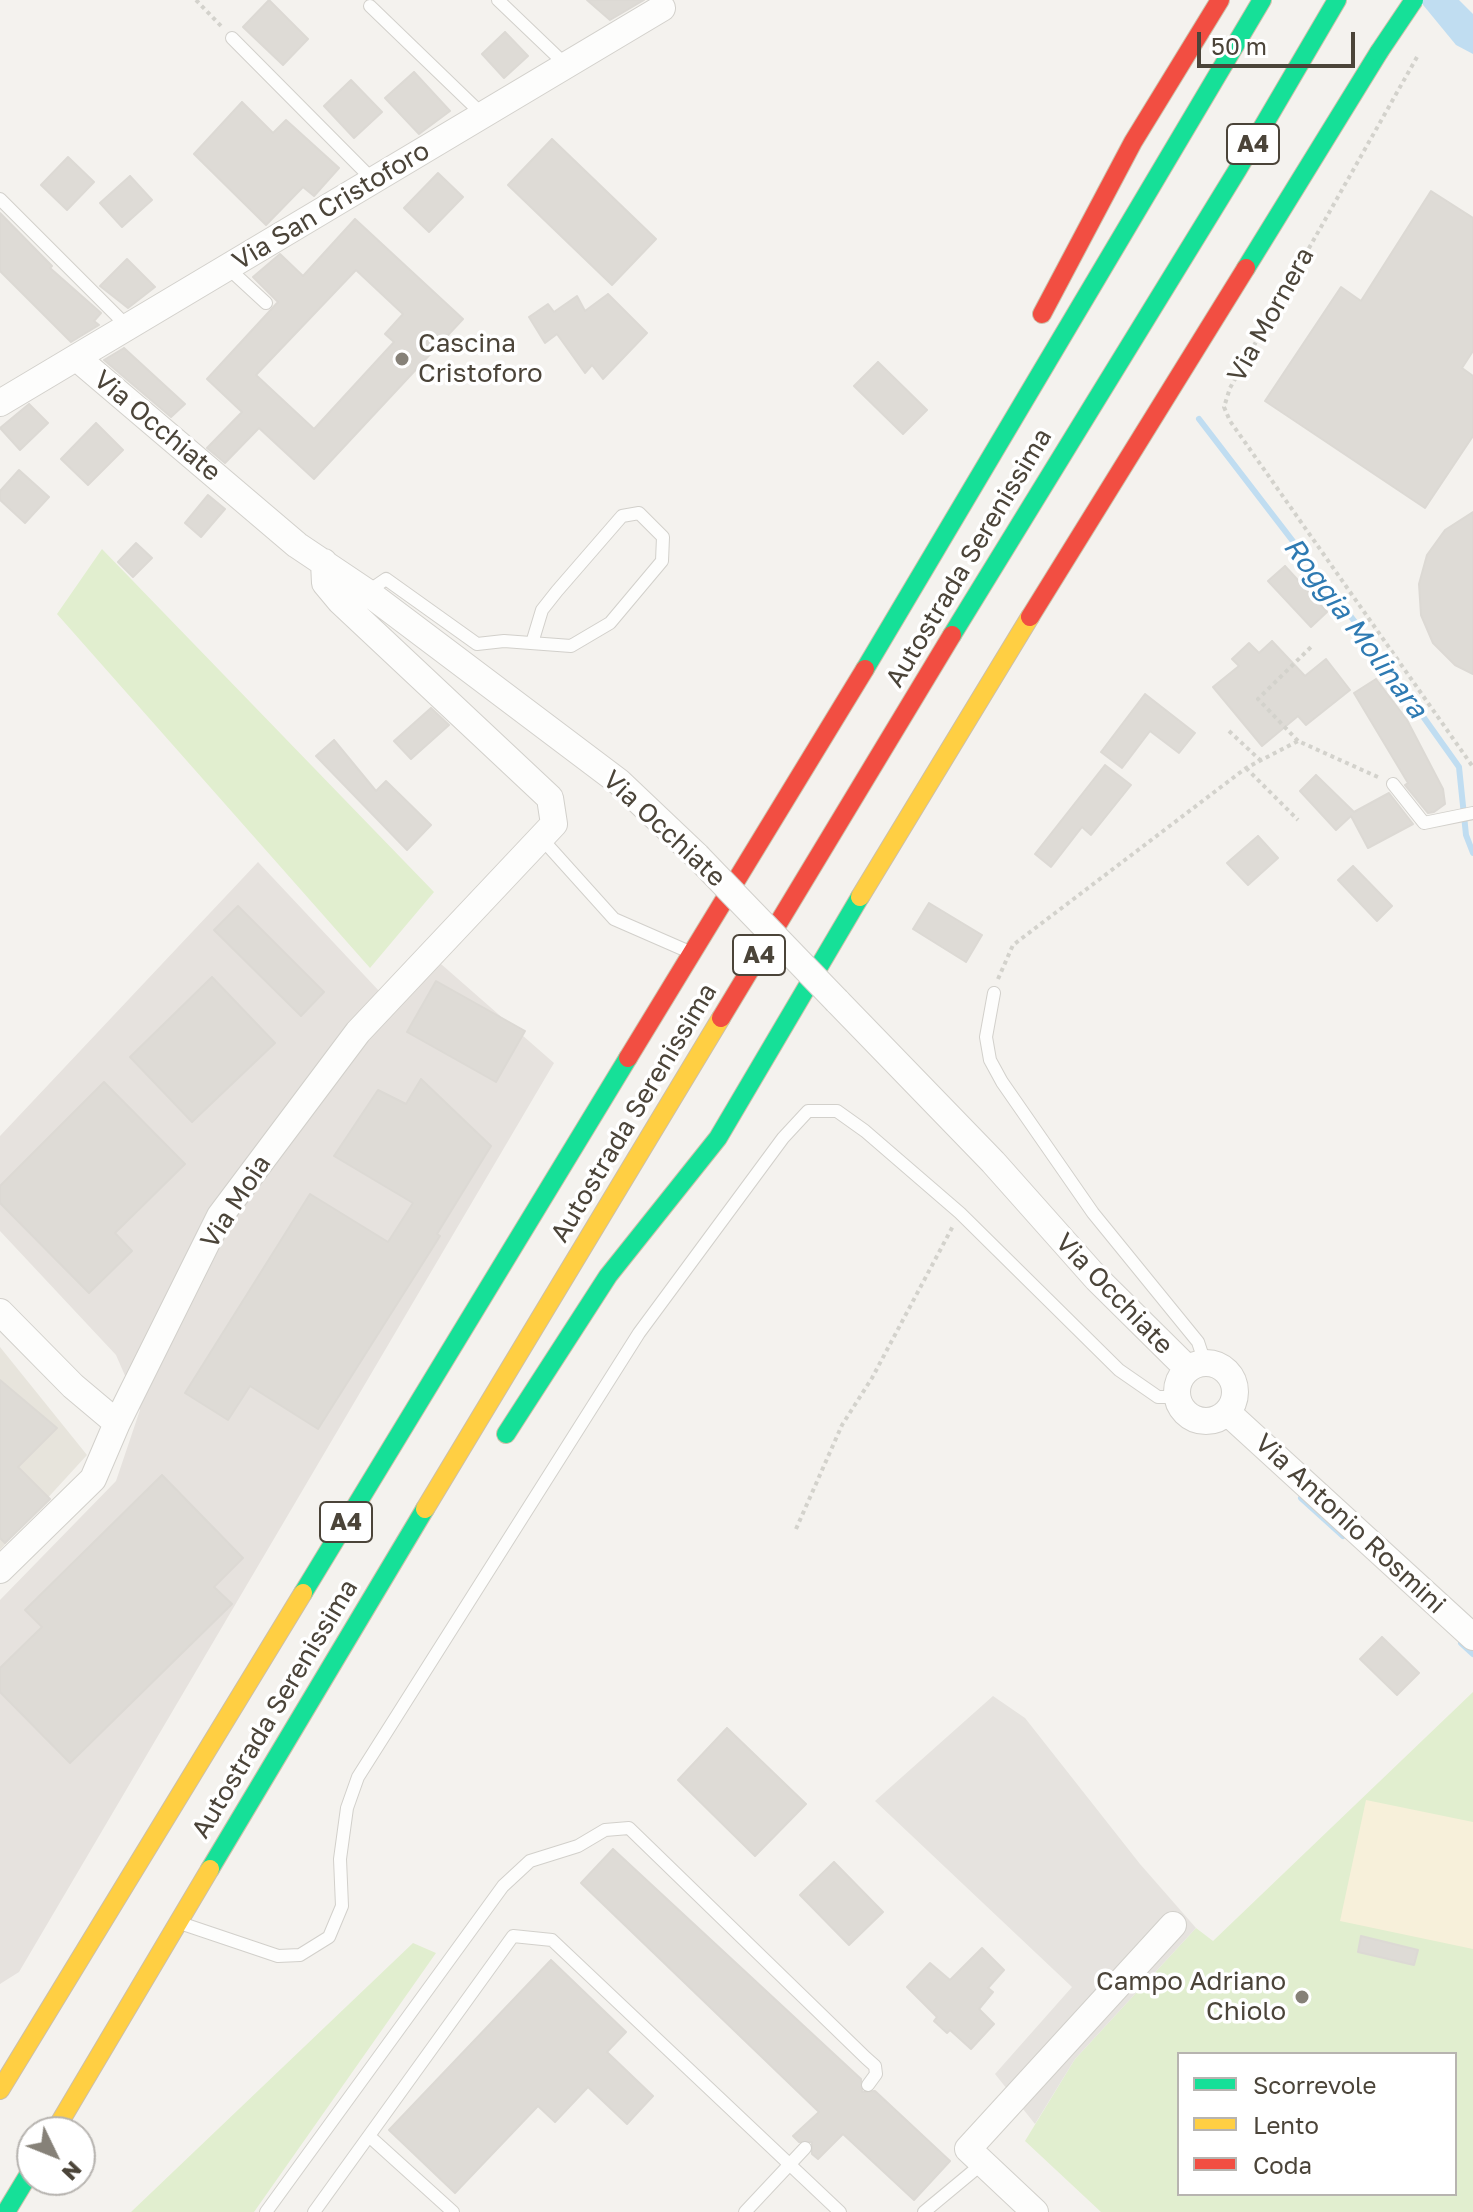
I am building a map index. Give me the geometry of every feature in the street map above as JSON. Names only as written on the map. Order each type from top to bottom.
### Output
[{"type":"highway","points":[[1034,328],[1133,142],[1220,0]]},
{"type":"highway","name":"Autostrada Serenissima","points":[[0,2090],[934,555],[1262,0]]},
{"type":"highway","points":[[496,1450],[608,1276],[718,1138],[909,813],[1414,0]]},
{"type":"highway","name":"Autostrada Serenissima","points":[[64,2116],[350,1634],[1335,4]]},
{"type":"highway","points":[[692,953],[745,829]]},
{"type":"highway","points":[[350,1634],[409,1571]]},
{"type":"street","name":"Via San Cristoforo","points":[[0,403],[662,8]]},
{"type":"street","name":"Via Occhiate","points":[[77,358],[297,545],[367,592],[619,782],[697,856],[993,1162],[1097,1279],[1196,1366]]},
{"type":"street","points":[[324,562],[325,583],[340,601],[550,798],[554,824],[542,839]]},
{"type":"street","name":"Via Moia","points":[[0,1570],[93,1479],[117,1423],[220,1216],[358,1032],[516,862],[542,839]]},
{"type":"street","points":[[0,1312],[73,1386],[117,1423]]},
{"type":"street","points":[[1196,1366],[1223,1368],[1235,1384],[1233,1404],[1227,1412],[1212,1421],[1194,1418],[1186,1413],[1178,1397],[1179,1382],[1196,1366]]},
{"type":"street","name":"Via Antonio Rosmini","points":[[1227,1412],[1473,1637]]},
{"type":"street","points":[[1035,2212],[968,2149],[1173,1925]]},
{"type":"lane","points":[[498,0],[566,65]]},
{"type":"lane","points":[[370,6],[483,115]]},
{"type":"lane","points":[[232,38],[373,180]]},
{"type":"lane","points":[[1238,169],[1327,45]]},
{"type":"lane","points":[[0,199],[128,327]]},
{"type":"lane","points":[[228,268],[266,303]]},
{"type":"lane","points":[[367,592],[386,579],[477,644],[571,646],[610,623],[637,592],[662,561],[663,537],[639,513],[622,516],[542,610],[532,643]]},
{"type":"lane","points":[[1393,784],[1424,823],[1471,814]]},
{"type":"lane","points":[[542,839],[614,919],[692,953]]},
{"type":"lane","name":"Via Occhiate","points":[[994,993],[986,1037],[990,1060],[1093,1213],[1198,1342],[1196,1366]]},
{"type":"lane","points":[[179,1922],[278,1956],[300,1955],[329,1937],[342,1906],[340,1859],[347,1808],[358,1777],[639,1333],[783,1138],[808,1111],[837,1111],[960,1213],[1119,1370],[1158,1397],[1178,1397]]},
{"type":"lane","points":[[266,2212],[503,1886],[530,1861],[578,1846],[605,1830],[629,1828],[866,2058],[876,2074],[868,2085]]},
{"type":"lane","points":[[314,2212],[513,1936],[552,1940],[840,2212]]},
{"type":"lane","points":[[369,2136],[453,2212]]},
{"type":"lane","points":[[745,2212],[805,2148]]},
{"type":"lane","points":[[924,2212],[983,2163]]},
{"type":"path","points":[[196,0],[232,38]]},
{"type":"path","name":"Via Mornera","points":[[1420,51],[1230,388],[1224,407],[1230,421],[1473,767]]},
{"type":"path","points":[[1311,647],[1258,699],[1298,741],[1393,784]]},
{"type":"path","points":[[1229,731],[1260,760]]},
{"type":"path","points":[[994,993],[1003,961],[1013,945],[1246,768],[1298,741]]},
{"type":"path","points":[[1246,768],[1298,820]]},
{"type":"path","points":[[796,1529],[842,1425],[872,1378],[960,1213]]},
{"type":"shaded area","points":[[258,862],[395,1008],[441,964],[554,1063],[19,1972],[0,1984],[0,1600],[116,1481],[140,1410],[116,1355],[0,1231],[0,1136]]},
{"type":"shaded area","points":[[0,1347],[87,1455],[0,1550]]},
{"type":"shaded area","points":[[993,1696],[1025,1718],[1140,1864],[1196,1928],[1075,2059],[1035,2124],[995,2074],[1072,1987],[875,1801]]},
{"type":"green space","points":[[102,549],[434,892],[370,968],[57,614]]},
{"type":"green space","name":"Campo Adriano Chiolo","points":[[1473,1692],[1473,2212],[1101,2212],[1025,2141],[1075,2059],[1196,1928],[1213,1941]]},
{"type":"green space","points":[[413,1943],[436,1953],[254,2212],[131,2212]]},
{"type":"sand","points":[[1366,1800],[1473,1822],[1473,1949],[1340,1921]]},
{"type":"water","points":[[1419,0],[1459,0],[1473,14],[1473,54],[1456,45]]},
{"type":"building","points":[[269,0],[308,39],[283,65],[243,27]]},
{"type":"building","points":[[587,0],[644,0],[610,20]]},
{"type":"building","points":[[505,32],[528,56],[504,78],[482,54]]},
{"type":"building","points":[[414,72],[450,111],[419,134],[385,98]]},
{"type":"building","points":[[351,80],[382,112],[354,138],[324,106]]},
{"type":"building","points":[[242,102],[273,133],[286,120],[339,168],[314,196],[303,187],[266,225],[194,154]]},
{"type":"building","points":[[552,139],[656,239],[612,285],[508,185]]},
{"type":"building","points":[[68,157],[94,182],[67,210],[41,185]]},
{"type":"building","points":[[438,173],[463,197],[429,232],[404,208]]},
{"type":"building","points":[[130,176],[152,200],[122,227],[100,203]]},
{"type":"building","points":[[1431,191],[1473,218],[1473,351],[1462,368],[1473,376],[1473,436],[1425,508],[1265,401],[1341,287],[1361,301]]},
{"type":"building","points":[[0,213],[52,266],[50,268],[101,313],[94,321],[99,325],[71,342],[0,271]]},
{"type":"building","name":"Cascina Cristoforo","points":[[355,219],[463,319],[314,479],[259,428],[225,463],[207,448],[242,412],[207,379],[278,302],[253,277],[280,254],[303,276]],"holes":[[[356,270],[403,314],[385,334],[394,342],[314,429],[256,375]]]},
{"type":"building","points":[[127,259],[155,287],[128,308],[100,286]]},
{"type":"building","points":[[608,294],[647,333],[603,379],[592,365],[585,373],[557,334],[545,343],[529,317],[548,304],[554,312],[577,296],[585,311]]},
{"type":"building","points":[[124,348],[185,404],[171,417],[104,360]]},
{"type":"building","points":[[878,362],[927,410],[903,434],[854,386]]},
{"type":"building","points":[[29,404],[48,423],[20,450],[0,428]]},
{"type":"building","points":[[96,423],[123,450],[88,485],[61,459]]},
{"type":"building","points":[[19,470],[49,497],[25,523],[0,500],[0,491]]},
{"type":"building","points":[[208,495],[225,509],[201,537],[185,523]]},
{"type":"building","points":[[1473,512],[1473,674],[1455,665],[1433,643],[1421,615],[1419,584],[1427,555],[1445,530]]},
{"type":"building","points":[[136,543],[152,558],[133,577],[118,562]]},
{"type":"building","points":[[1285,566],[1327,612],[1311,627],[1268,581]]},
{"type":"building","points":[[1272,641],[1305,676],[1326,659],[1350,690],[1306,725],[1298,716],[1262,746],[1213,687],[1239,666],[1232,659],[1249,643],[1259,653]]},
{"type":"building","points":[[1376,679],[1407,720],[1443,789],[1445,804],[1434,812],[1428,813],[1405,785],[1408,783],[1354,693]]},
{"type":"building","points":[[1145,694],[1195,733],[1179,753],[1150,731],[1122,768],[1101,752]]},
{"type":"building","points":[[431,708],[449,725],[411,759],[394,741]]},
{"type":"building","points":[[334,740],[376,791],[386,781],[431,825],[407,850],[316,756]]},
{"type":"building","points":[[1105,765],[1131,785],[1091,835],[1082,827],[1051,867],[1035,854]]},
{"type":"building","points":[[1316,775],[1354,812],[1389,793],[1413,824],[1368,848],[1351,816],[1336,830],[1300,791]]},
{"type":"building","points":[[1258,836],[1278,858],[1248,885],[1227,863]]},
{"type":"building","points":[[1353,866],[1392,906],[1377,921],[1338,880]]},
{"type":"building","points":[[929,903],[982,935],[966,962],[913,929]]},
{"type":"building","points":[[238,906],[324,992],[301,1016],[214,930]]},
{"type":"building","points":[[212,977],[275,1043],[192,1122],[130,1057]]},
{"type":"building","points":[[436,981],[525,1031],[496,1082],[407,1032]]},
{"type":"building","points":[[421,1079],[491,1146],[437,1234],[440,1236],[318,1429],[250,1386],[228,1420],[185,1393],[310,1194],[388,1242],[413,1203],[334,1156],[378,1090],[406,1104]]},
{"type":"building","points":[[104,1082],[185,1164],[115,1233],[132,1251],[89,1293],[0,1203],[0,1186]]},
{"type":"building","points":[[0,1380],[57,1428],[18,1467],[50,1499],[5,1543],[0,1538]]},
{"type":"building","points":[[162,1475],[243,1558],[214,1587],[232,1604],[70,1763],[0,1692],[0,1668],[42,1627],[25,1610]]},
{"type":"building","points":[[1382,1637],[1419,1673],[1397,1695],[1360,1659]]},
{"type":"building","points":[[727,1728],[806,1804],[755,1856],[678,1780]]},
{"type":"building","points":[[613,1849],[861,2079],[862,2092],[875,2091],[950,2161],[914,2200],[843,2134],[818,2159],[812,2154],[812,2142],[799,2142],[793,2136],[819,2112],[581,1883]]},
{"type":"building","points":[[834,1862],[883,1912],[849,1945],[800,1895]]},
{"type":"building","points":[[1361,1936],[1418,1950],[1414,1965],[1358,1952]]},
{"type":"building","points":[[982,1948],[1004,1970],[988,1988],[993,1992],[979,2009],[994,2024],[971,2049],[950,2030],[947,2033],[934,2021],[937,2017],[907,1987],[930,1963],[950,1980]]},
{"type":"building","points":[[551,1960],[626,2032],[607,2052],[653,2096],[627,2124],[588,2087],[555,2122],[538,2106],[455,2193],[389,2130]]},
{"type":"waterway","name":"Roggia Molinara","points":[[1199,419],[1365,635],[1459,767],[1466,835],[1473,853]]},
{"type":"waterway","points":[[1301,1498],[1343,1536]]},
{"type":"waterway","points":[[1461,1643],[1473,1654]]},
{"type":"traffic: fast","points":[[865,669],[1262,0]]},
{"type":"traffic: fast","points":[[952,635],[1238,169],[1337,0]]},
{"type":"traffic: fast","points":[[1379,52],[1414,0]]},
{"type":"traffic: fast","points":[[1246,268],[1379,52]]},
{"type":"traffic: fast","points":[[506,1434],[608,1276],[718,1138],[860,897]]},
{"type":"traffic: fast","points":[[303,1593],[628,1058]]},
{"type":"traffic: fast","points":[[210,1869],[425,1509]]},
{"type":"traffic: fast","points":[[6,2212],[16,2195]]},
{"type":"traffic: slow","points":[[860,897],[1030,617]]},
{"type":"traffic: slow","points":[[425,1509],[721,1018]]},
{"type":"traffic: slow","points":[[0,2090],[303,1593]]},
{"type":"traffic: slow","points":[[63,2116],[210,1869]]},
{"type":"traffic: jam","points":[[1042,314],[1133,142],[1220,0]]},
{"type":"traffic: jam","points":[[1030,617],[1246,268]]},
{"type":"traffic: jam","points":[[721,1018],[952,635]]},
{"type":"traffic: jam","points":[[628,1058],[865,669]]},
{"type":"place","name":"Cascina Cristoforo","points":[[402,359]]},
{"type":"place","name":"Campo Adriano Chiolo","points":[[1302,1997]]}]
